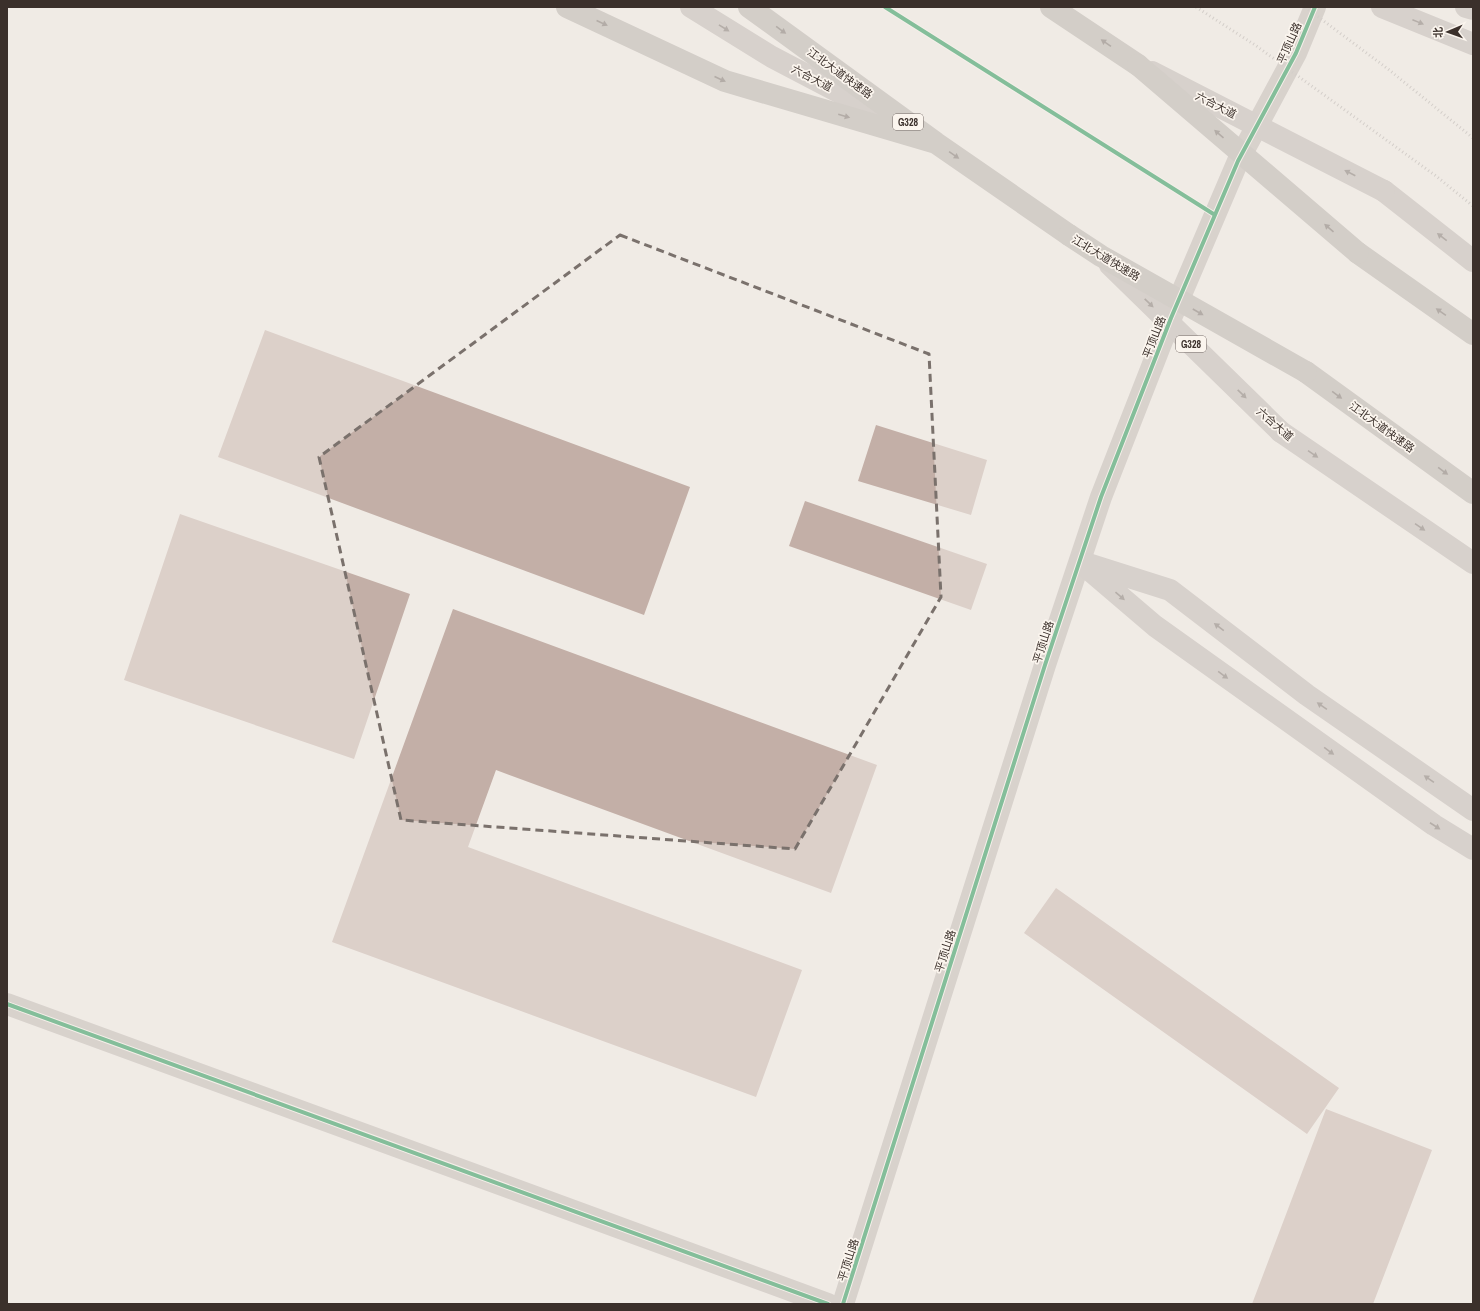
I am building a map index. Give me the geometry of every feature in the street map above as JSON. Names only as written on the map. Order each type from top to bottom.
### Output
[{"type":"highway","points":[[567,7],[725,81],[936,143]]},
{"type":"highway","name":"江北大道快速路","points":[[749,7],[936,143],[1068,235],[1101,256],[1306,372],[1473,493]]},
{"type":"highway","points":[[1052,7],[1138,65],[1358,254],[1473,334]]},
{"type":"main road","name":"六合大道","points":[[691,7],[772,57],[936,143]]},
{"type":"main road","points":[[1382,7],[1473,44]]},
{"type":"main road","points":[[1466,7],[1473,10]]},
{"type":"main road","name":"六合大道","points":[[1138,65],[1384,191],[1473,261]]},
{"type":"main road","name":"六合大道","points":[[1101,256],[1280,432],[1473,563]]},
{"type":"main road","points":[[1080,562],[1170,590],[1307,695],[1473,810]]},
{"type":"main road","points":[[1080,562],[1155,626],[1434,825],[1473,849]]},
{"type":"street","name":"平顶山路","points":[[843,1304],[1045,665],[1101,497],[1174,311],[1238,162],[1296,53],[1315,7]]},
{"type":"street","points":[[7,1004],[828,1304]]},
{"type":"highlighted area","points":[[620,235],[929,354],[941,597],[795,849],[401,820],[319,457]]},
{"type":"building","points":[[265,330],[690,487],[644,615],[218,457]]},
{"type":"building","points":[[876,425],[987,460],[971,515],[858,481]]},
{"type":"building","points":[[805,501],[987,564],[971,610],[789,546]]},
{"type":"building","points":[[180,514],[410,594],[354,759],[124,680]]},
{"type":"building","points":[[453,609],[877,765],[831,893],[496,770],[468,847],[802,970],[756,1097],[332,942]]},
{"type":"building","points":[[1056,888],[1339,1088],[1307,1134],[1024,933]]},
{"type":"building","points":[[1326,1109],[1432,1150],[1373,1304],[1252,1304]]},
{"type":"railway","points":[[1196,7],[1255,45],[1436,176],[1473,206]]},
{"type":"railway","points":[[1305,7],[1388,69],[1473,138]]},
{"type":"cycle path","points":[[885,7],[1215,215]]},
{"type":"cycle path","points":[[843,1304],[1045,665],[1101,497],[1171,318],[1238,161],[1296,53],[1315,7]]},
{"type":"cycle path","points":[[7,1004],[828,1304]]}]
